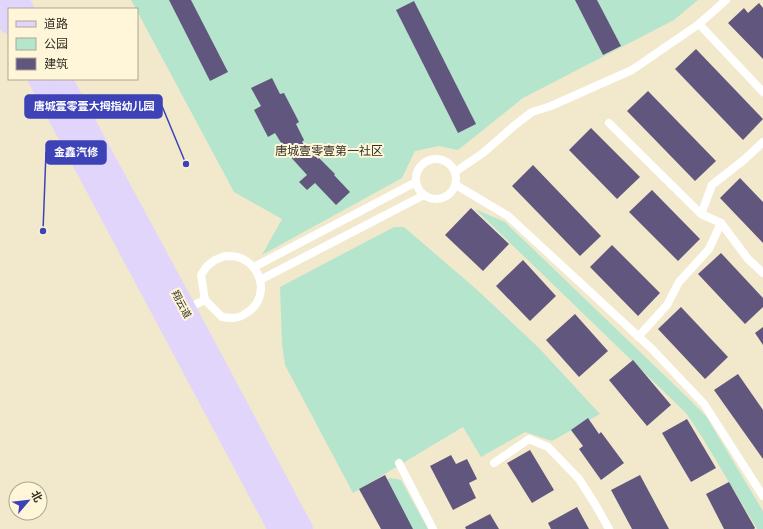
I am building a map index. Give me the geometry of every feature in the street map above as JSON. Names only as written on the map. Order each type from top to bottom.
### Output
[{"type":"main road","points":[[0,6],[8,21]]},
{"type":"main road","name":"翔云道","points":[[40,80],[279,529]]},
{"type":"main road","name":"翔云道","points":[[62,80],[302,529]]},
{"type":"lane","points":[[455,172],[483,153],[532,112],[551,106],[632,70],[700,24],[726,0]]},
{"type":"lane","points":[[700,24],[763,92]]},
{"type":"lane","points":[[609,123],[701,214],[721,223],[748,259],[763,273]]},
{"type":"lane","points":[[701,214],[712,185],[763,142]]},
{"type":"lane","points":[[440,159],[446,161],[452,166],[455,172],[456,185],[448,195],[442,198],[436,200],[429,198],[417,187],[416,175],[418,169],[427,161],[440,159]]},
{"type":"lane","points":[[254,267],[416,182]]},
{"type":"lane","points":[[456,185],[508,216],[652,349],[704,404],[763,496]]},
{"type":"lane","points":[[260,280],[424,195]]},
{"type":"lane","points":[[638,337],[668,305],[679,282],[709,249],[721,223]]},
{"type":"lane","points":[[225,256],[246,260],[254,267],[260,280],[261,291],[258,301],[252,310],[243,316],[232,318],[222,317],[204,300],[201,275],[207,266],[215,260],[225,256]]},
{"type":"lane","points":[[185,309],[204,300]]},
{"type":"lane","points":[[494,463],[529,439],[548,447],[579,479],[609,529]]},
{"type":"lane","points":[[399,463],[433,529]]},
{"type":"green space","points":[[131,0],[698,0],[674,20],[523,98],[458,150],[439,146],[415,151],[402,178],[262,255],[282,219],[234,192],[138,13],[138,8],[135,8]]},
{"type":"green space","points":[[475,209],[505,222],[706,416],[763,511],[763,529],[757,529],[686,413]]},
{"type":"green space","points":[[394,227],[404,227],[475,288],[538,347],[600,414],[552,441],[525,432],[481,457],[463,427],[353,493],[285,365],[282,344],[280,287]]},
{"type":"green space","points":[[390,478],[401,480],[428,529],[400,529],[376,486]]},
{"type":"building","points":[[169,0],[191,0],[228,72],[210,81]]},
{"type":"building","points":[[575,0],[597,0],[621,46],[603,55]]},
{"type":"building","points":[[414,1],[476,124],[458,133],[396,10]]},
{"type":"building","points":[[759,3],[763,8],[763,59],[728,23],[744,8],[748,13]]},
{"type":"building","points":[[696,49],[763,119],[743,140],[675,69]]},
{"type":"building","points":[[272,78],[280,94],[284,93],[299,122],[296,124],[304,140],[302,142],[335,174],[334,175],[350,192],[336,205],[315,183],[307,190],[299,182],[307,175],[288,154],[275,133],[268,137],[254,110],[261,106],[251,88]]},
{"type":"building","points":[[648,91],[716,161],[695,181],[627,111]]},
{"type":"building","points":[[591,128],[640,177],[617,199],[569,150]]},
{"type":"building","points":[[533,165],[601,236],[580,256],[512,186]]},
{"type":"building","points":[[740,178],[763,202],[763,243],[720,198]]},
{"type":"building","points":[[652,190],[700,239],[678,261],[629,212]]},
{"type":"building","points":[[471,208],[509,244],[483,271],[445,235]]},
{"type":"building","points":[[612,245],[660,293],[638,316],[590,267]]},
{"type":"building","points":[[721,253],[763,298],[763,307],[745,324],[698,274]]},
{"type":"building","points":[[523,260],[556,296],[530,321],[496,286]]},
{"type":"building","points":[[681,307],[728,357],[705,379],[658,329]]},
{"type":"building","points":[[575,314],[608,351],[579,377],[546,340]]},
{"type":"building","points":[[763,327],[763,345],[755,333]]},
{"type":"building","points":[[633,360],[671,405],[647,426],[609,380]]},
{"type":"building","points":[[738,374],[763,410],[763,459],[714,390]]},
{"type":"building","points":[[588,418],[599,434],[601,432],[624,463],[601,480],[579,449],[583,446],[571,430]]},
{"type":"building","points":[[687,419],[716,468],[691,482],[662,433]]},
{"type":"building","points":[[530,450],[554,490],[532,503],[507,463]]},
{"type":"building","points":[[451,455],[456,464],[467,459],[477,479],[469,483],[476,498],[453,510],[430,466]]},
{"type":"building","points":[[385,475],[413,529],[381,529],[359,489]]},
{"type":"building","points":[[640,475],[669,529],[632,529],[611,490]]},
{"type":"building","points":[[729,482],[755,528],[754,529],[724,529],[706,494]]},
{"type":"building","points":[[577,507],[589,529],[551,529],[548,523]]},
{"type":"building","points":[[490,514],[499,529],[466,529],[465,527]]},
{"type":"place","name":"唐城壹零壹大拇指幼儿园","points":[[186,164]]},
{"type":"place","name":"金鑫汽修","points":[[43,231]]},
{"type":"district","name":"唐城壹零壹第一社区","points":[[329,151]]}]
